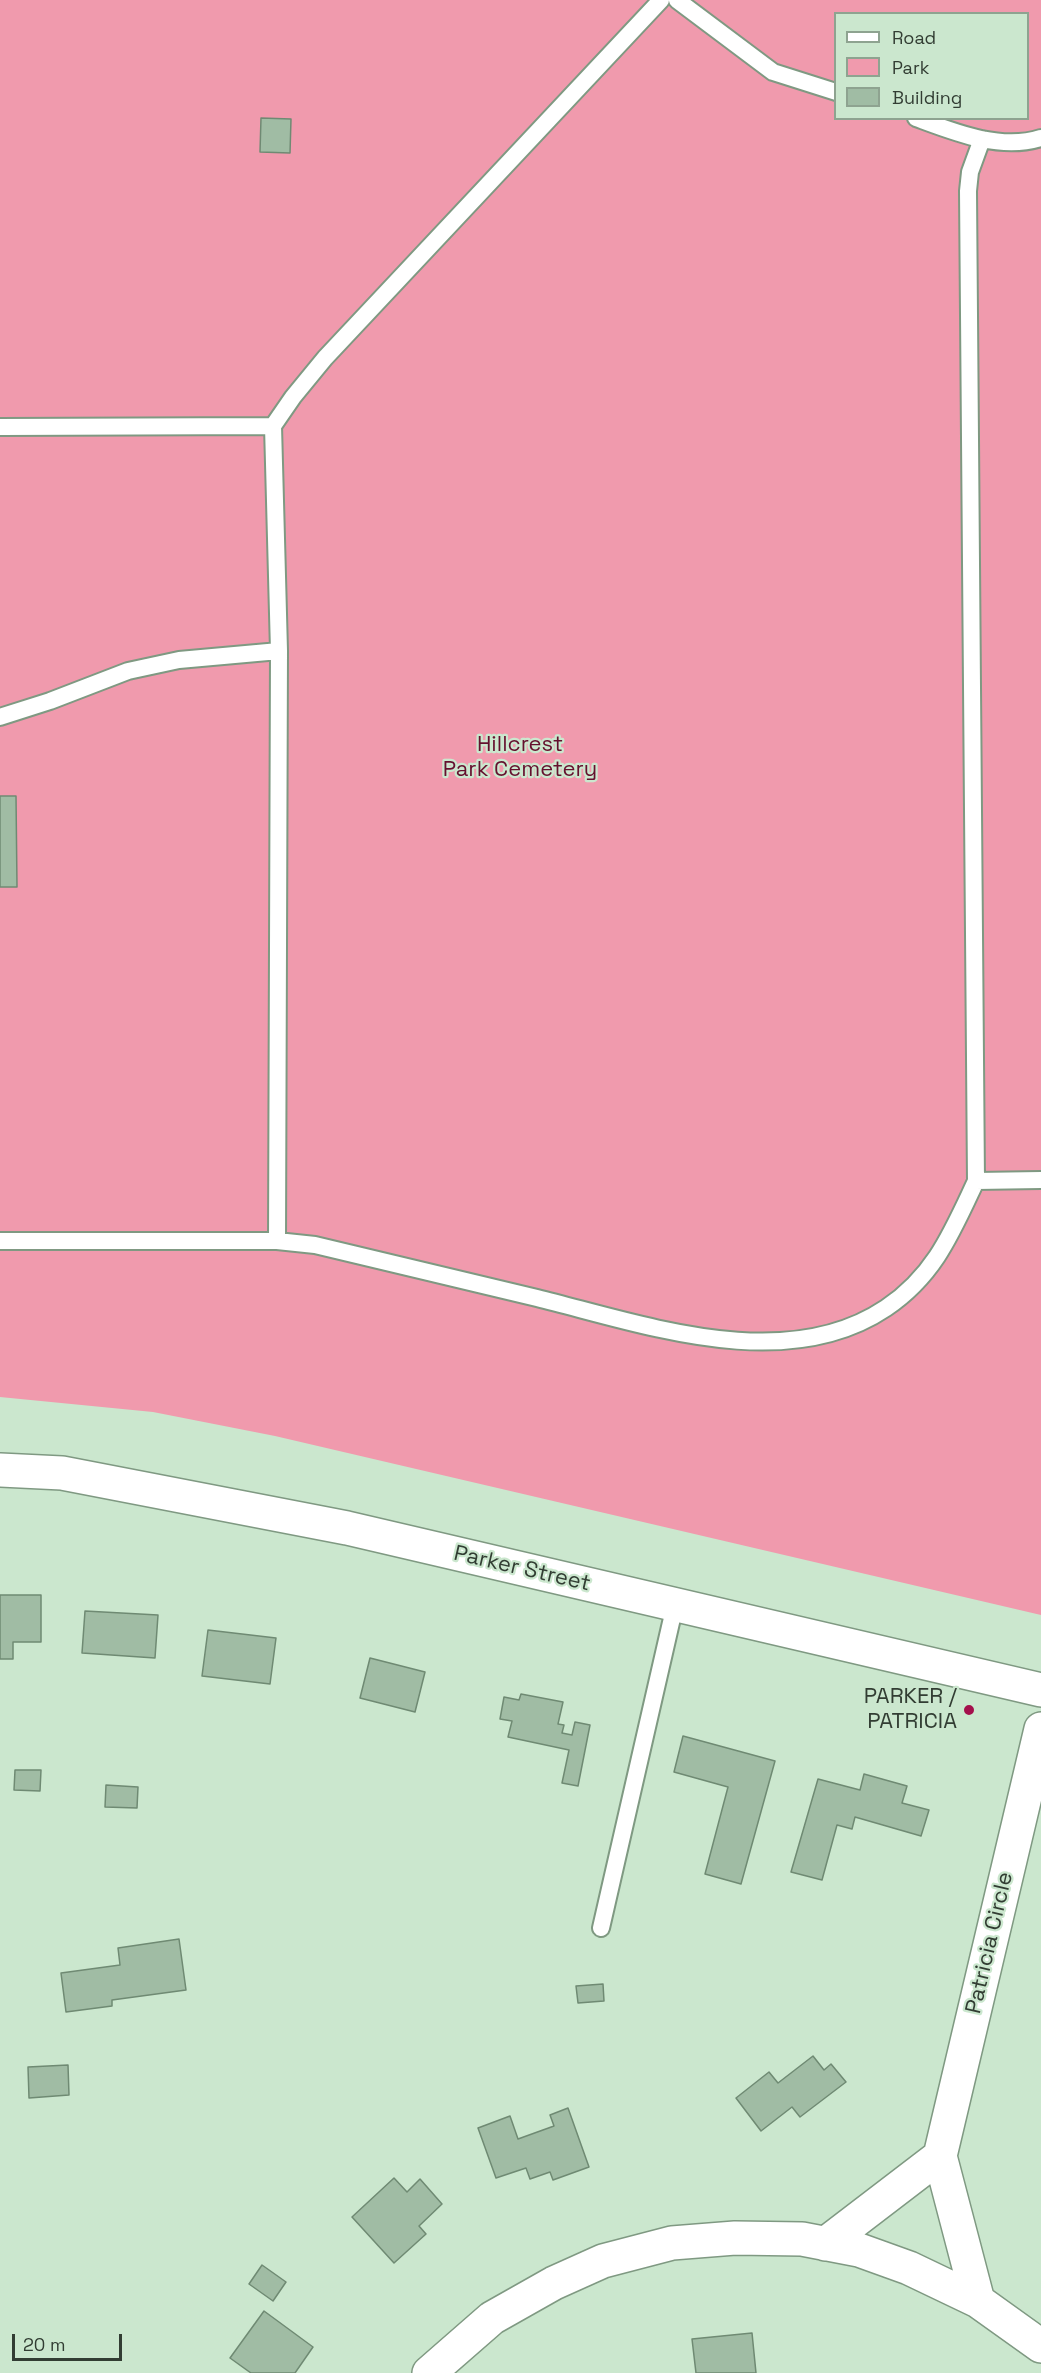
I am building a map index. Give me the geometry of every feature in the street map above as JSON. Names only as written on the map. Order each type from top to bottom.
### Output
[{"type":"street","name":"Parker Street","points":[[0,1470],[62,1473],[347,1528],[1041,1690]]},
{"type":"street","name":"Patricia Circle","points":[[978,2301],[940,2156],[1041,1729]]},
{"type":"street","points":[[825,2244],[940,2156]]},
{"type":"street","points":[[429,2373],[492,2318],[554,2283],[603,2261],[672,2243],[746,2238],[802,2239],[859,2250],[909,2268],[978,2301],[1041,2346]]},
{"type":"lane","points":[[277,1241],[279,651],[273,426],[325,358],[661,0]]},
{"type":"lane","points":[[677,0],[774,72],[834,91]]},
{"type":"lane","points":[[922,120],[982,139],[1012,142],[1041,138]]},
{"type":"lane","points":[[0,1241],[277,1241],[335,1250],[695,1336],[763,1342],[791,1341],[850,1327],[884,1309],[909,1290],[934,1264],[952,1233],[976,1181],[968,191],[970,172],[982,139]]},
{"type":"lane","points":[[0,427],[273,426]]},
{"type":"lane","points":[[0,717],[50,701],[128,671],[179,660],[279,651]]},
{"type":"lane","points":[[976,1181],[1041,1180]]},
{"type":"lane","points":[[601,1928],[675,1605]]},
{"type":"green space","name":"Hillcrest Park Cemetery","points":[[0,0],[1041,0],[1041,1615],[275,1436],[153,1412],[0,1397]]},
{"type":"building","points":[[261,118],[291,119],[290,153],[260,152]]},
{"type":"building","points":[[0,796],[16,796],[17,887],[0,887]]},
{"type":"building","points":[[0,1595],[41,1595],[41,1642],[13,1642],[13,1659],[0,1659]]},
{"type":"building","points":[[85,1611],[158,1615],[155,1658],[82,1653]]},
{"type":"building","points":[[208,1630],[276,1638],[270,1684],[202,1676]]},
{"type":"building","points":[[370,1658],[425,1672],[415,1712],[360,1698]]},
{"type":"building","points":[[521,1694],[563,1702],[558,1724],[564,1725],[562,1733],[572,1735],[575,1722],[590,1725],[578,1786],[562,1783],[569,1750],[508,1737],[512,1721],[500,1719],[504,1697],[519,1700]]},
{"type":"building","points":[[683,1736],[775,1761],[741,1884],[705,1874],[728,1787],[674,1772]]},
{"type":"building","points":[[15,1770],[41,1770],[40,1791],[14,1790]]},
{"type":"building","points":[[864,1774],[907,1786],[902,1803],[929,1810],[921,1836],[855,1817],[852,1829],[837,1825],[822,1880],[791,1872],[818,1779],[860,1790]]},
{"type":"building","points":[[106,1785],[138,1787],[137,1808],[105,1807]]},
{"type":"building","points":[[179,1939],[186,1990],[112,2000],[112,2006],[66,2012],[61,1973],[120,1965],[118,1948]]},
{"type":"building","points":[[603,1984],[604,2001],[578,2003],[576,1986]]},
{"type":"building","points":[[813,2056],[824,2070],[831,2064],[846,2082],[800,2117],[792,2107],[761,2131],[736,2098],[769,2072],[778,2083]]},
{"type":"building","points":[[68,2065],[69,2095],[29,2098],[28,2067]]},
{"type":"building","points":[[568,2108],[589,2167],[553,2180],[550,2172],[530,2179],[526,2168],[496,2178],[478,2128],[510,2116],[518,2139],[554,2126],[550,2115]]},
{"type":"building","points":[[394,2178],[407,2192],[420,2179],[442,2204],[419,2226],[426,2234],[394,2263],[352,2217]]},
{"type":"building","points":[[262,2265],[286,2282],[273,2301],[249,2284]]},
{"type":"building","points":[[264,2311],[313,2347],[295,2373],[251,2373],[230,2358]]},
{"type":"building","points":[[752,2333],[756,2373],[696,2373],[692,2339]]},
{"type":"place","name":"PARKER / PATRICIA","points":[[969,1710]]}]
